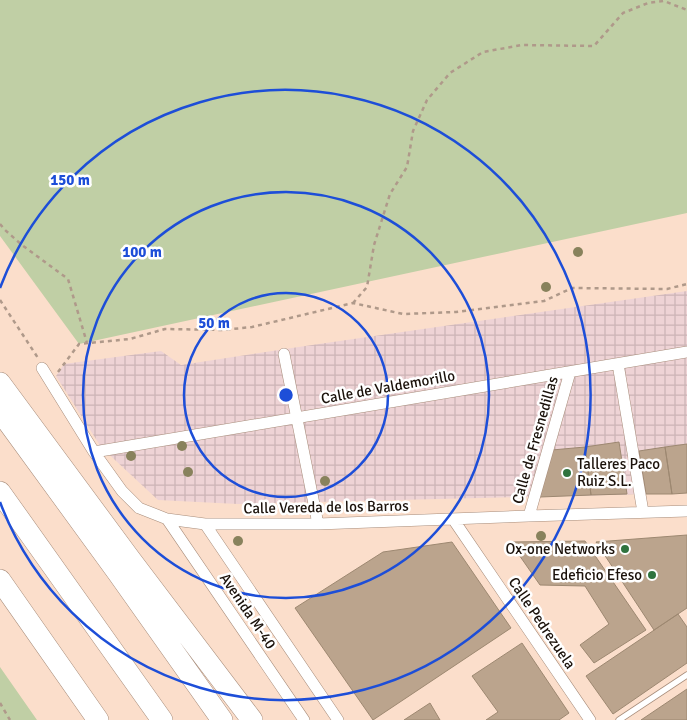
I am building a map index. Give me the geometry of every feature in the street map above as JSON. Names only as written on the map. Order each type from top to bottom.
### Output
[{"type":"highway","points":[[0,383],[252,720]]},
{"type":"highway","points":[[0,411],[222,720]]},
{"type":"highway","points":[[0,492],[162,720]]},
{"type":"highway","points":[[0,580],[98,720]]},
{"type":"street","name":"Calle de Valdemorillo","points":[[94,452],[687,352]]},
{"type":"street","points":[[284,354],[318,524]]},
{"type":"street","points":[[618,364],[643,512]]},
{"type":"street","name":"Calle Vereda de los Barros","points":[[41,365],[94,452],[122,491],[139,508],[167,519],[205,524],[318,524],[687,511]]},
{"type":"street","name":"Calle de Fresnedillas","points":[[529,516],[570,372]]},
{"type":"street","name":"Avenida M-40","points":[[167,519],[304,720]]},
{"type":"street","name":"Calle Pedrezuela","points":[[453,519],[590,720]]},
{"type":"street","name":"Avenida M-40","points":[[205,524],[338,720]]},
{"type":"lane","points":[[619,720],[687,675]]},
{"type":"path","points":[[353,303],[367,287],[374,245],[390,194],[407,167],[413,131],[427,100],[450,73],[482,52],[522,46],[594,46],[624,13],[648,3],[664,1],[687,10]]},
{"type":"path","points":[[0,224],[22,245],[68,279],[87,343]]},
{"type":"path","points":[[51,382],[79,344],[130,339],[165,329],[223,330],[252,327],[353,303],[403,314],[456,312],[544,301],[572,288],[667,289],[687,284]]},
{"type":"path","points":[[0,300],[41,365]]},
{"type":"path","points":[[0,703],[10,720]]},
{"type":"shaded area","points":[[687,291],[687,493],[238,504],[158,500],[101,447],[56,376],[64,364],[161,351],[181,365]]},
{"type":"green space","points":[[0,0],[687,0],[687,213],[79,344],[0,236]]},
{"type":"green space","points":[[0,667],[37,720],[0,720]]},
{"type":"building","points":[[619,442],[627,494],[591,495],[585,447]]},
{"type":"building","points":[[687,444],[687,493],[672,494],[665,447]]},
{"type":"building","name":"Talleres Paco Ruiz S.L.","points":[[585,447],[591,495],[540,497],[552,450]]},
{"type":"building","points":[[665,447],[672,494],[646,494],[639,451]]},
{"type":"building","name":"Edeficio Efeso","points":[[687,535],[687,608],[654,630],[596,542]]},
{"type":"building","points":[[585,541],[646,630],[594,663],[580,645],[609,624],[585,586],[540,585],[510,542]]},
{"type":"building","points":[[452,542],[511,628],[373,720],[295,608],[383,552]]},
{"type":"building","points":[[678,614],[687,627],[687,663],[613,714],[586,676]]},
{"type":"building","points":[[522,643],[569,713],[559,720],[486,720],[498,712],[472,676]]},
{"type":"building","points":[[687,689],[687,720],[641,720]]},
{"type":"building","points":[[430,703],[440,720],[404,720]]},
{"type":"place","name":"Talleres Paco Ruiz S.L.","points":[[567,473]]},
{"type":"place","name":"Ox-one Networks","points":[[625,549]]},
{"type":"place","name":"Edeficio Efeso","points":[[652,575]]}]
